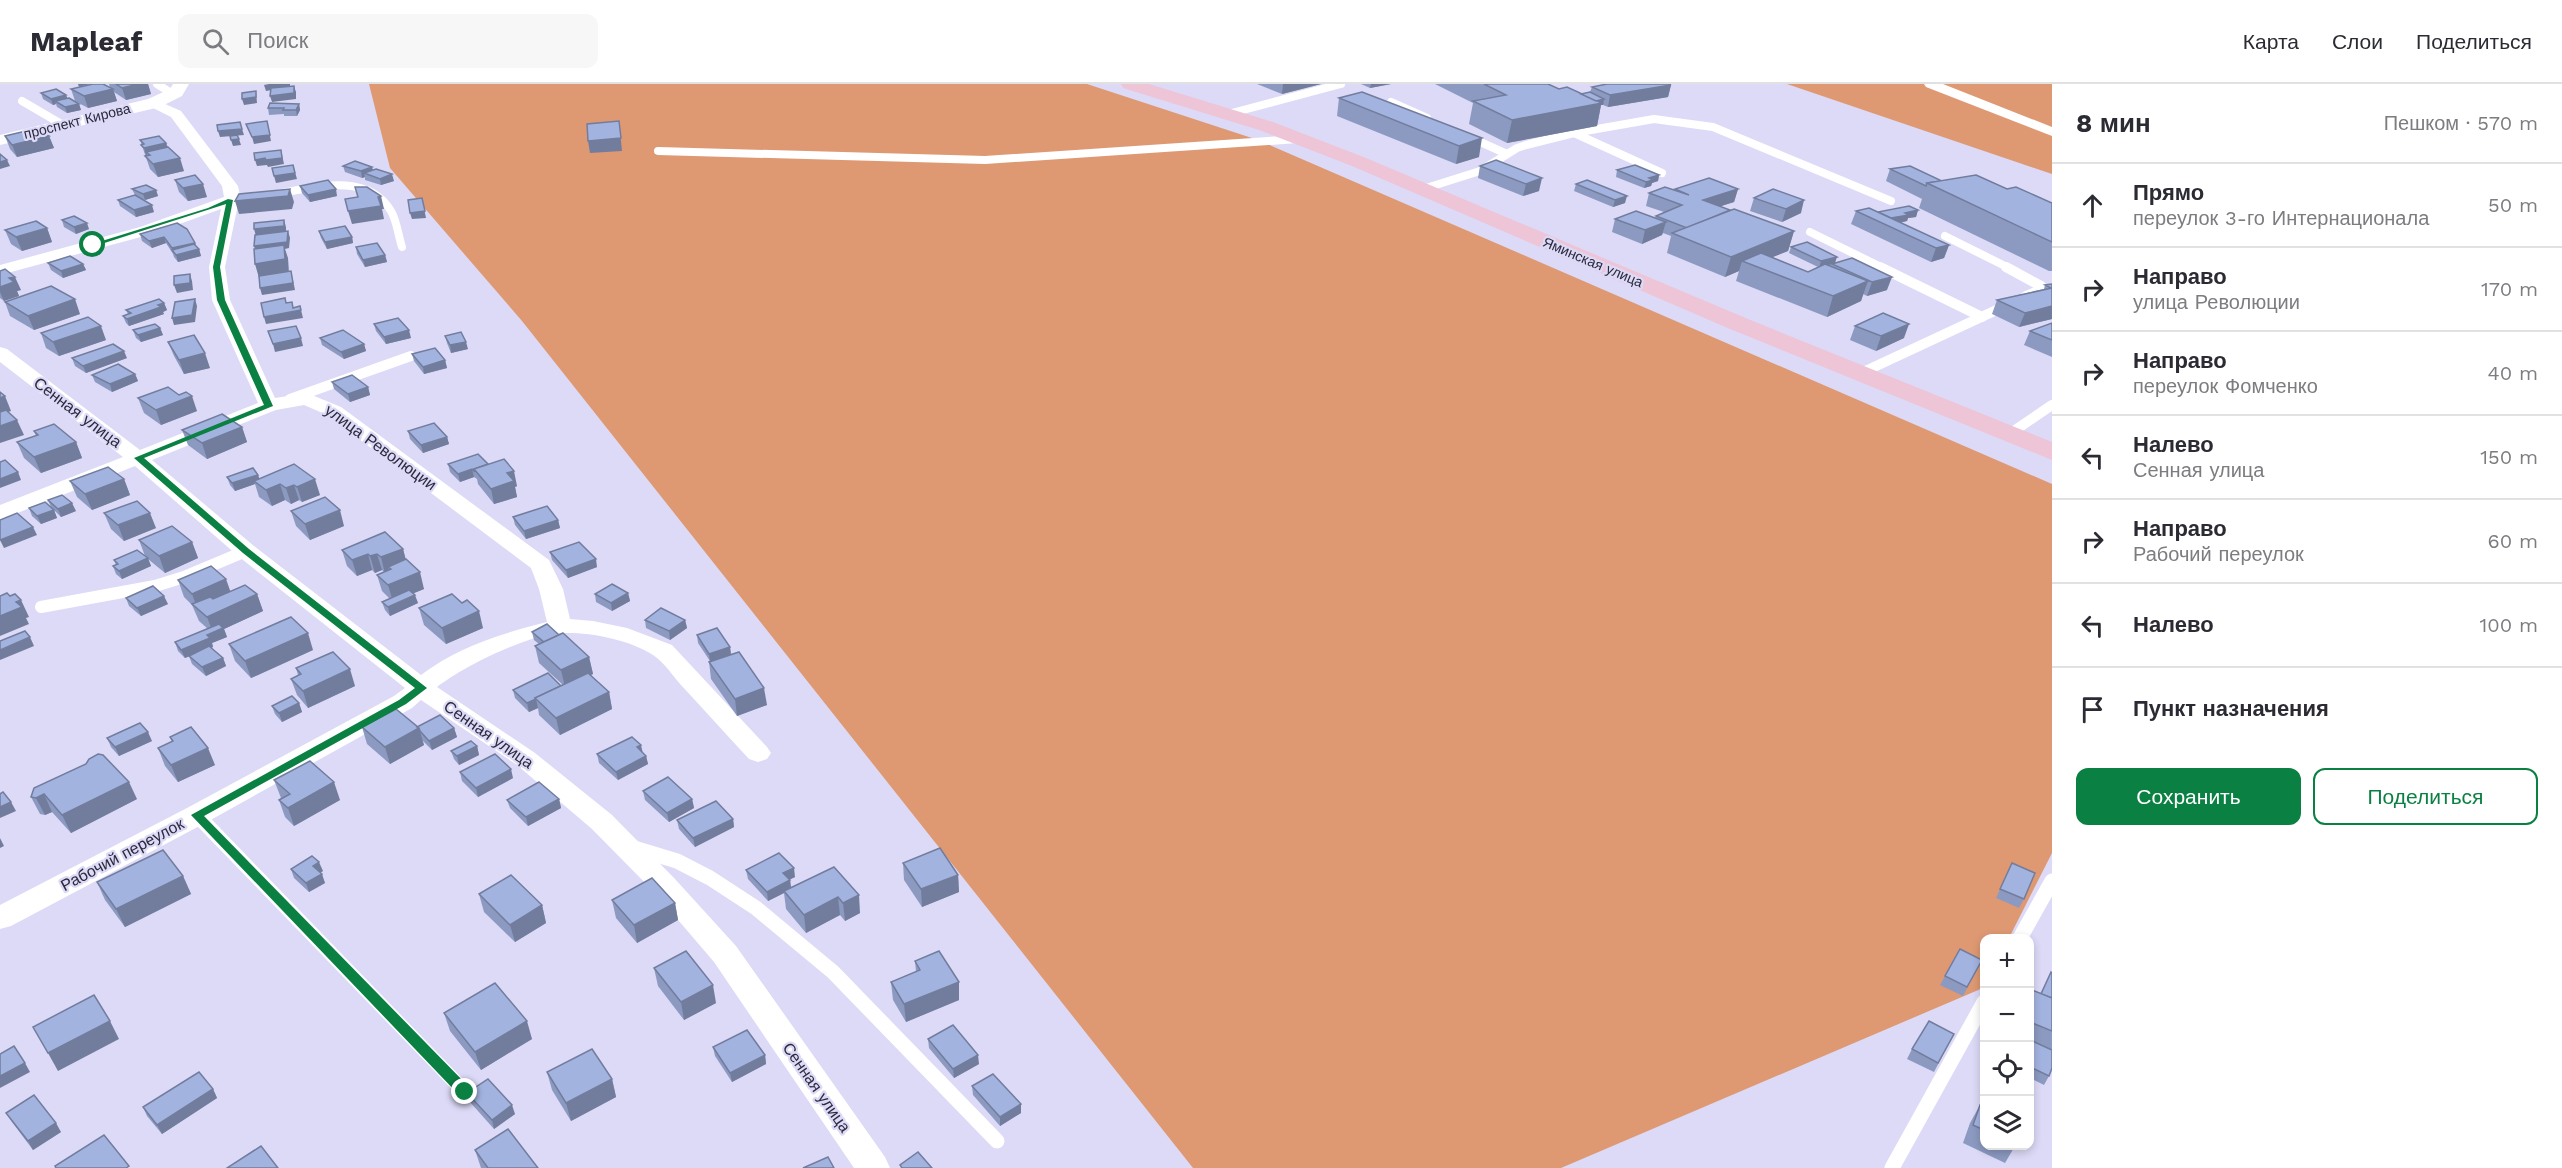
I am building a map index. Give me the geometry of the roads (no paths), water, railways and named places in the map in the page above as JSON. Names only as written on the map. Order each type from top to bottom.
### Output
[{"type":"main road","name":"Яминская улица","points":[[1130,84],[1228,114],[1298,139],[1423,189],[1859,374],[2052,452]]},
{"type":"street","points":[[1931,84],[2052,132]]},
{"type":"street","points":[[0,513],[278,404],[221,300],[217,267],[235,200],[230,186],[182,121],[168,108],[166,91]]},
{"type":"street","name":"проспект Кирова","points":[[0,140],[63,125],[166,91]]},
{"type":"street","points":[[0,270],[134,233],[235,200]]},
{"type":"street","name":"Сенная улица","points":[[0,353],[138,458],[246,551],[422,688],[526,759],[602,822],[725,954],[873,1168]]},
{"type":"street","name":"улица Революции","points":[[278,404],[307,399],[334,411],[541,566],[551,589],[560,626]]},
{"type":"street","points":[[560,626],[593,628],[627,635],[663,650],[758,753]]},
{"type":"street","name":"Рабочий переулок","points":[[0,918],[197,815],[403,702],[448,667],[472,654],[560,626]]},
{"type":"lane","points":[[1228,114],[1341,84]]},
{"type":"lane","points":[[22,101],[63,125]]},
{"type":"lane","points":[[1391,102],[1433,121]]},
{"type":"lane","points":[[1423,189],[1480,171],[1493,165],[1516,148],[1574,133],[1654,119],[1695,124],[1727,133],[1891,201]]},
{"type":"lane","points":[[1454,130],[1508,154]]},
{"type":"lane","points":[[1574,133],[1662,173]]},
{"type":"lane","points":[[658,151],[985,160],[1298,139]]},
{"type":"lane","points":[[271,195],[334,185],[357,187],[374,196],[390,210],[402,247]]},
{"type":"lane","points":[[1810,232],[1982,317]]},
{"type":"lane","points":[[1945,237],[2042,286],[2040,290],[2021,299]]},
{"type":"lane","points":[[1859,374],[2011,303]]},
{"type":"lane","points":[[278,404],[411,356]]},
{"type":"lane","points":[[2008,435],[2052,405]]},
{"type":"lane","points":[[41,607],[155,586],[184,577],[246,551]]},
{"type":"lane","points":[[197,815],[465,1092]]},
{"type":"lane","points":[[624,845],[677,861],[756,908],[833,972],[997,1141]]},
{"type":"lane","points":[[2023,934],[2052,881]]},
{"type":"lane","points":[[1892,1168],[1980,1009]]}]
